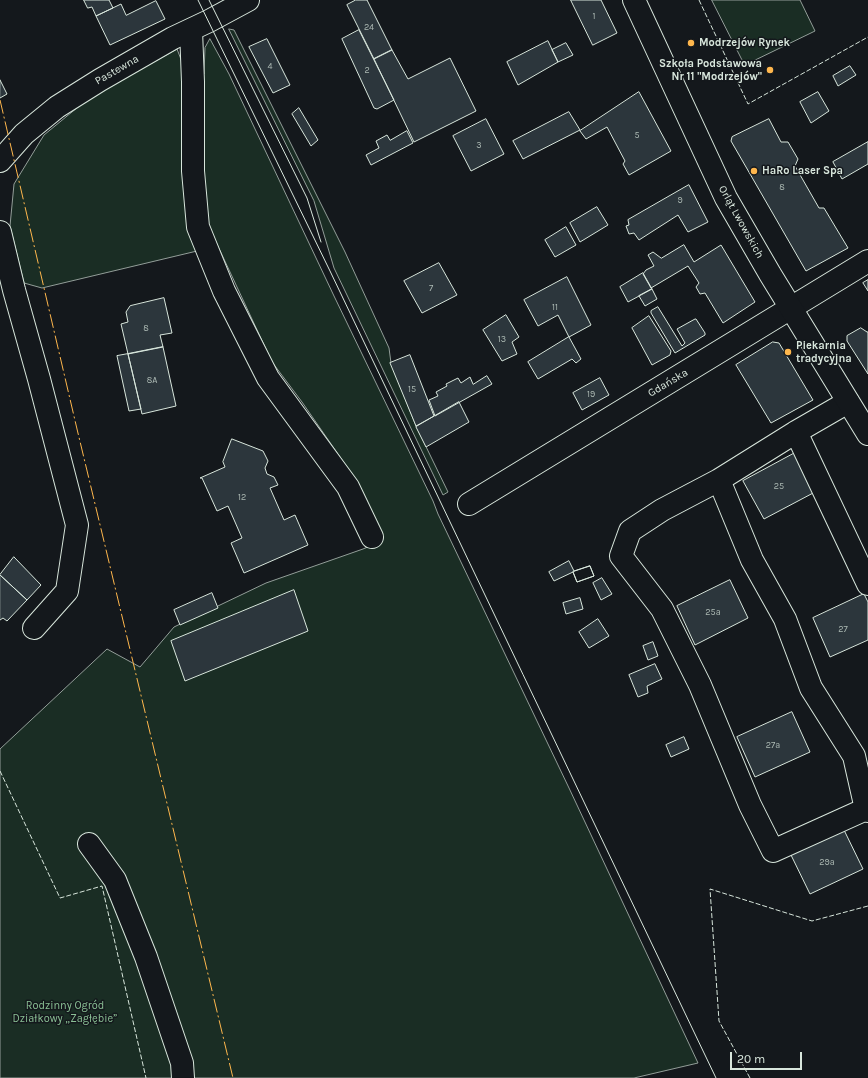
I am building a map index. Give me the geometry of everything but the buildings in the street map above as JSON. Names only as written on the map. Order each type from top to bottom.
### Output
[{"type":"street","name":"Pastewna","points":[[0,160],[24,134],[57,107],[100,80],[173,38],[248,0]]},
{"type":"street","name":"Orląt Lwowskich","points":[[634,0],[726,198],[766,267],[868,434]]},
{"type":"street","points":[[191,30],[193,82],[193,171],[198,227],[224,291],[268,378],[348,487],[372,537]]},
{"type":"street","points":[[0,232],[14,290],[78,525],[67,591],[34,628]]},
{"type":"street","name":"Gdańska","points":[[469,504],[868,262]]},
{"type":"street","points":[[719,480],[752,560],[785,619],[811,688],[854,756],[867,810],[772,852],[750,805],[700,685],[662,609],[621,556],[630,531],[662,510],[719,480],[796,432],[848,402]]},
{"type":"street","points":[[796,432],[868,584]]},
{"type":"street","points":[[89,844],[115,880],[148,964],[182,1063],[182,1078]]},
{"type":"green space","points":[[712,0],[800,0],[815,31],[745,65]]},
{"type":"green space","points":[[229,29],[234,30],[345,252],[389,348],[391,363],[416,426],[448,492],[443,495],[334,268],[314,201]]},
{"type":"green space","name":"Rodzinny Ogród Działkowy „Zagłębie”","points":[[210,39],[229,74],[433,501],[698,1063],[634,1078],[0,1078],[0,749],[107,649],[140,667],[174,627],[266,583],[382,541],[358,483],[302,402],[272,362],[216,242],[197,251],[42,288],[24,283],[10,226],[14,184],[44,135],[89,98],[177,49],[187,75],[204,74],[205,48]]},
{"type":"tram line","points":[[198,0],[330,271],[716,1078]]},
{"type":"tram line","points":[[209,0],[307,198],[321,242]]},
{"type":"fence","points":[[699,0],[748,104],[868,37]]},
{"type":"fence","points":[[0,771],[60,898],[102,886],[146,1078]]},
{"type":"fence","points":[[750,1078],[719,1021],[710,889],[812,921],[868,906]]},
{"type":"power","points":[[0,100],[77,429],[233,1078]]},
{"type":"place","name":"Modrzejów Rynek","points":[[691,43]]},
{"type":"place","name":"Szkoła Podstawowa Nr 11 \"Modrzejów\"","points":[[770,70]]},
{"type":"place","name":"HaRo Laser Spa","points":[[754,171]]},
{"type":"place","name":"Piekarnia tradycyjna","points":[[788,352]]}]
